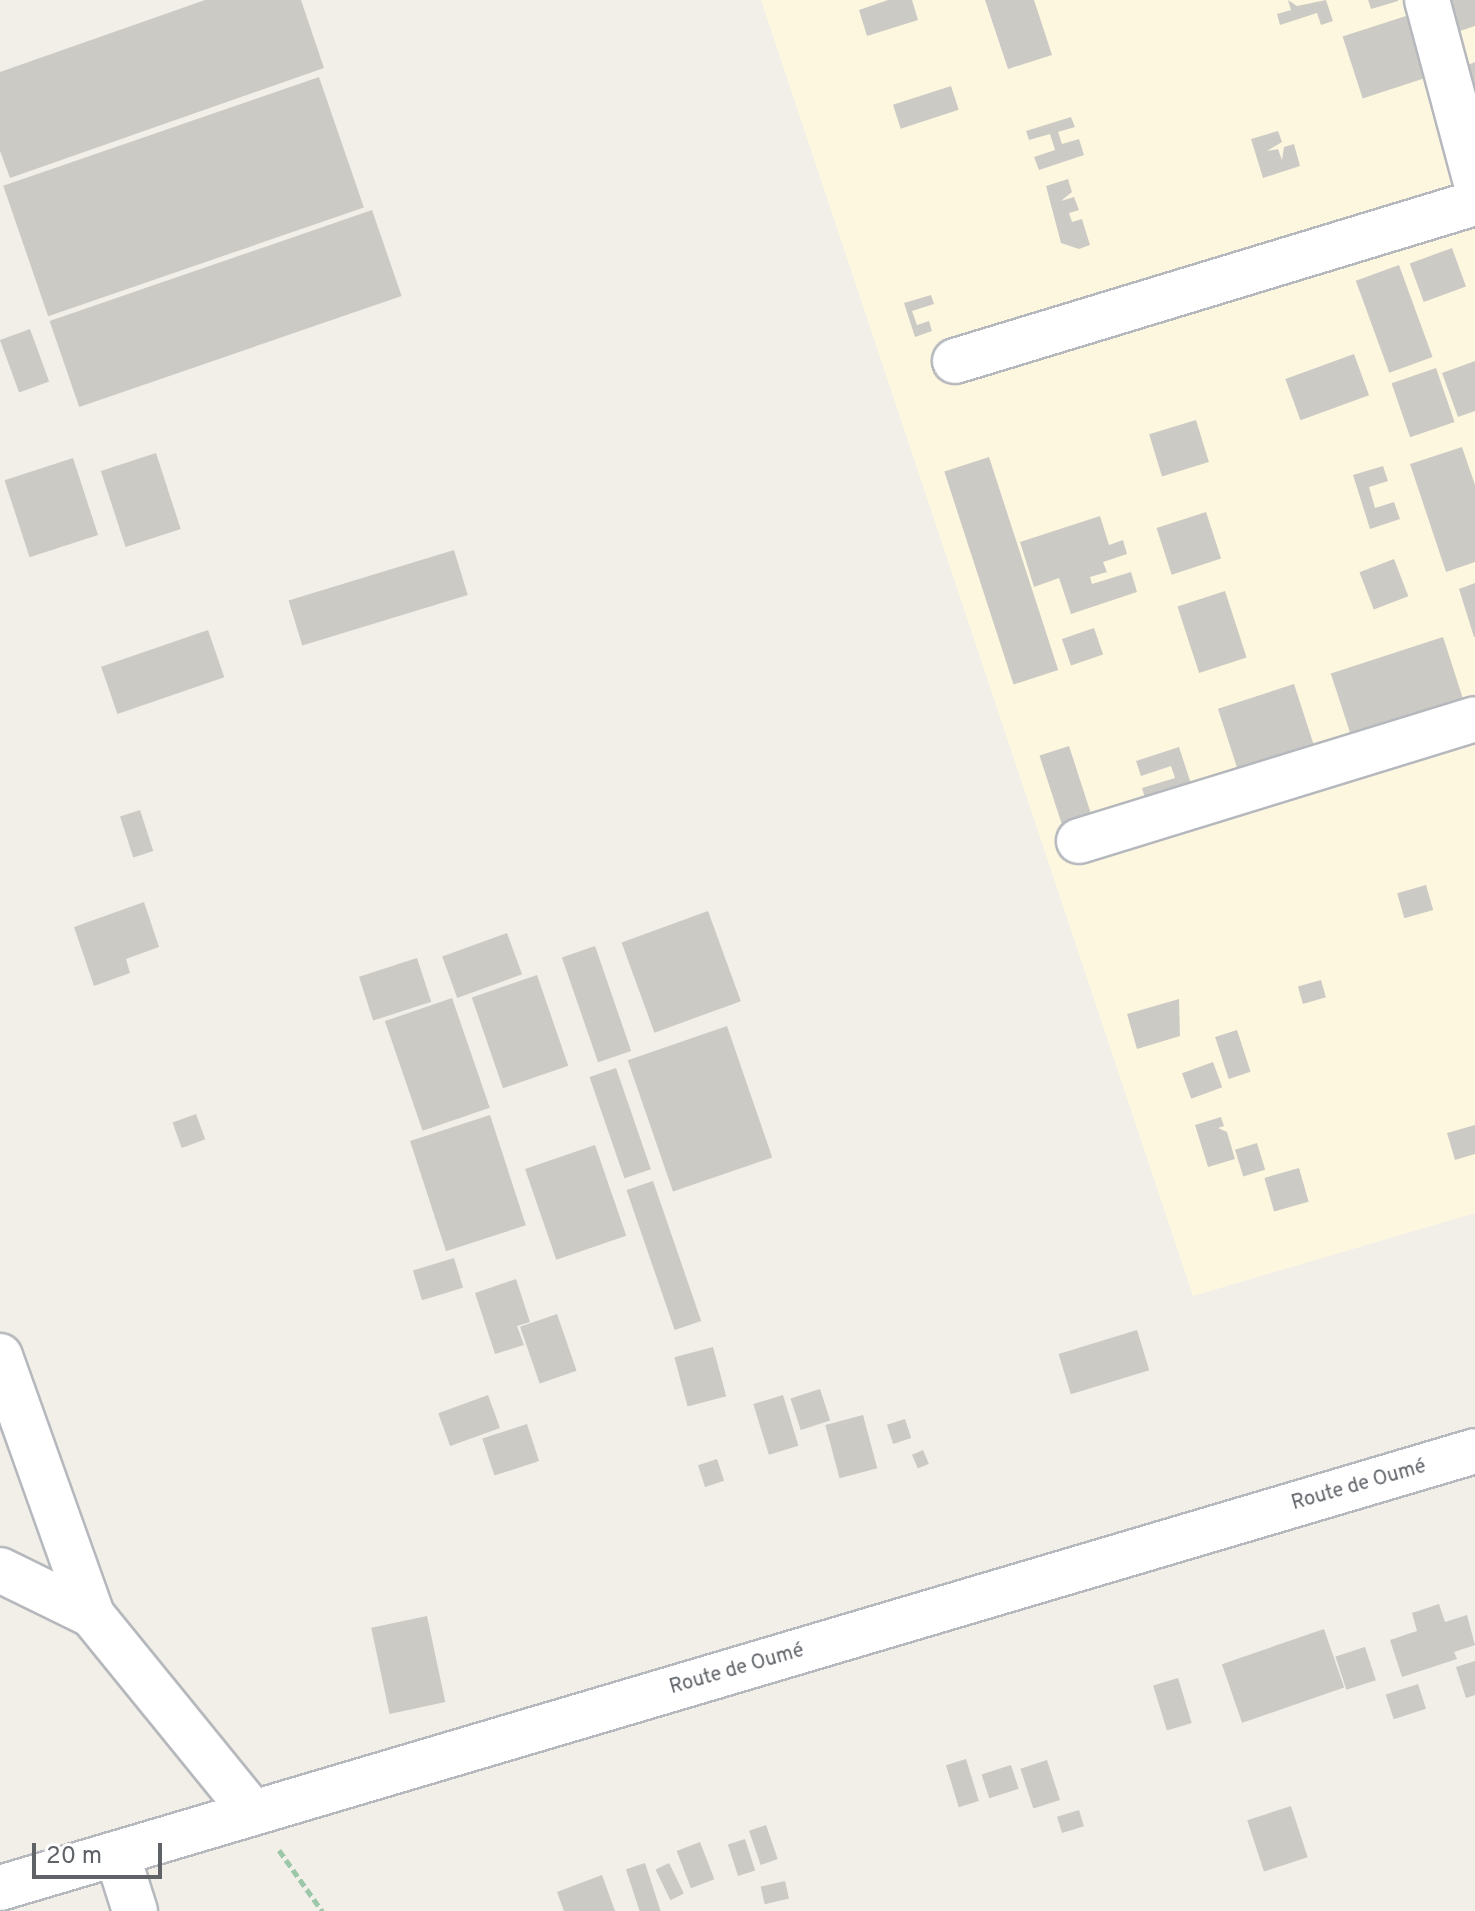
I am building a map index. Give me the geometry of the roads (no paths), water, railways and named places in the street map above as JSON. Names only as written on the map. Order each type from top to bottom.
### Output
[{"type":"street","points":[[1427,0],[1475,179]]},
{"type":"street","points":[[955,361],[1475,203]]},
{"type":"street","points":[[1079,841],[1475,719]]},
{"type":"street","points":[[0,1356],[92,1615],[253,1813]]},
{"type":"street","name":"Route de Oumé","points":[[0,1888],[1475,1451]]},
{"type":"street","points":[[0,1570],[92,1615]]},
{"type":"street","points":[[117,1854],[135,1911]]}]
